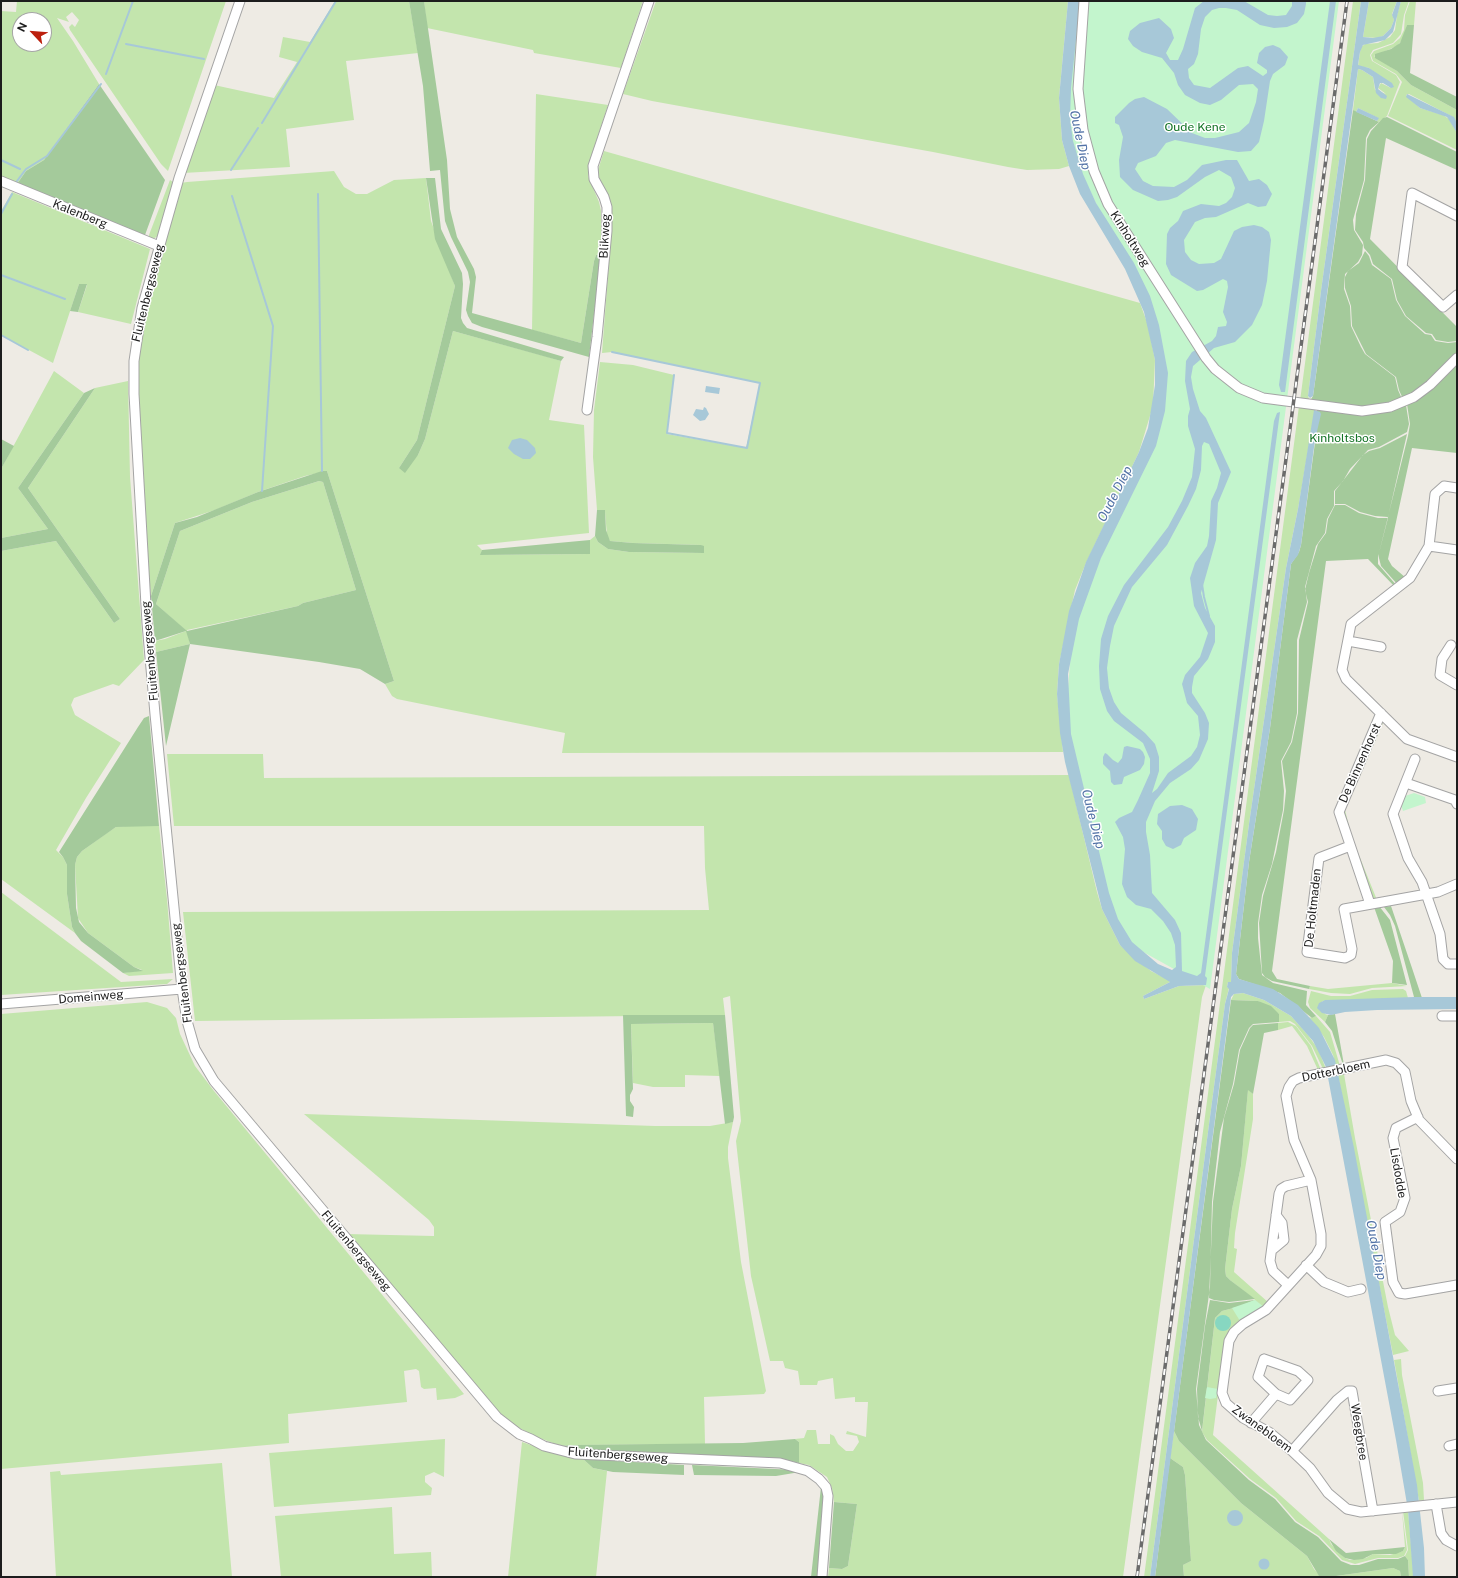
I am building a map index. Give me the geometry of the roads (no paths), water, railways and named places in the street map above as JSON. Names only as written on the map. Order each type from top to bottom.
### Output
[{"type":"street","name":"Fluitenbergseweg","points":[[240,1],[179,178],[159,246],[139,324],[135,349],[134,394],[147,623],[182,990],[191,1037],[208,1073],[382,1283],[497,1417],[519,1434],[531,1440],[544,1446],[576,1454],[780,1463],[808,1471],[819,1479],[826,1487],[828,1496],[822,1577]]},
{"type":"street","name":"Blikweg","points":[[587,410],[597,337],[607,231],[607,207],[604,197],[594,179],[593,166],[649,1]]},
{"type":"street","name":"Kinholtweg","points":[[1084,1],[1078,76],[1078,95],[1083,130],[1094,171],[1108,204],[1206,358],[1228,381],[1246,392],[1268,400],[1362,411],[1390,407],[1421,392],[1457,358]]},
{"type":"street","name":"Kalenberg","points":[[1,181],[159,246]]},
{"type":"street","points":[[1457,216],[1412,194],[1402,267],[1443,307],[1457,295]]},
{"type":"street","points":[[1457,488],[1444,486],[1435,494],[1429,546],[1405,582],[1351,624],[1343,666],[1344,676],[1407,739],[1457,757]]},
{"type":"street","points":[[1429,546],[1457,550]]},
{"type":"street","points":[[1348,641],[1381,647]]},
{"type":"street","points":[[1451,645],[1442,659],[1440,675],[1457,685]]},
{"type":"street","name":"De Binnenhorst","points":[[1370,904],[1340,820],[1340,808],[1381,713]]},
{"type":"street","points":[[1416,759],[1393,814],[1408,858],[1422,882],[1440,934],[1443,959],[1448,964],[1457,964]]},
{"type":"street","points":[[1406,783],[1455,800],[1457,804]]},
{"type":"street","name":"De Holtmaden","points":[[1350,846],[1319,858],[1307,952],[1345,958],[1351,955],[1352,948],[1344,909],[1445,891],[1457,884]]},
{"type":"street","name":"Domeinweg","points":[[1,1004],[182,990]]},
{"type":"street","points":[[1442,1016],[1457,1016]]},
{"type":"street","name":"Dotterbloem","points":[[1266,1310],[1318,1251],[1321,1240],[1311,1180],[1294,1140],[1286,1096],[1289,1087],[1295,1080],[1386,1060],[1399,1064],[1407,1076],[1411,1101],[1418,1117],[1457,1159]]},
{"type":"street","name":"Lisdodde","points":[[1418,1117],[1396,1128],[1392,1138],[1405,1198],[1400,1212],[1384,1222],[1393,1282],[1399,1293],[1405,1294],[1457,1285]]},
{"type":"street","points":[[1288,1285],[1273,1271],[1270,1261],[1272,1250],[1284,1240],[1282,1223],[1276,1216],[1281,1189],[1286,1186],[1311,1180]]},
{"type":"street","points":[[1306,1265],[1324,1282],[1348,1292],[1361,1289]]},
{"type":"street","name":"Zwanebloem","points":[[1266,1310],[1240,1326],[1231,1336],[1222,1390],[1222,1396],[1226,1403],[1251,1423],[1269,1432],[1292,1450],[1310,1468],[1328,1493],[1343,1506],[1357,1512],[1457,1502]]},
{"type":"street","points":[[1264,1359],[1298,1371],[1308,1380],[1290,1400],[1276,1394],[1258,1377],[1264,1359]]},
{"type":"street","points":[[1438,1391],[1457,1388]]},
{"type":"street","name":"Weegbree","points":[[1292,1450],[1337,1400],[1348,1391],[1352,1391],[1372,1511]]},
{"type":"street","points":[[1251,1423],[1276,1394]]},
{"type":"street","points":[[1436,1504],[1441,1534],[1446,1540],[1457,1546]]},
{"type":"water","points":[[1068,1],[1080,1],[1071,88],[1070,119],[1073,141],[1083,174],[1096,203],[1134,263],[1150,296],[1159,325],[1168,373],[1165,411],[1156,446],[1101,558],[1079,619],[1068,674],[1071,734],[1109,893],[1118,919],[1132,942],[1158,964],[1172,970],[1176,967],[1175,945],[1171,933],[1163,921],[1151,909],[1136,905],[1127,897],[1122,884],[1125,849],[1123,837],[1115,822],[1119,818],[1132,812],[1150,773],[1150,759],[1143,743],[1114,721],[1107,711],[1100,689],[1099,666],[1101,639],[1108,616],[1124,585],[1168,527],[1182,501],[1192,477],[1195,449],[1188,426],[1190,409],[1185,381],[1186,361],[1192,352],[1212,341],[1216,336],[1218,327],[1226,326],[1227,322],[1223,312],[1228,287],[1227,281],[1223,279],[1203,290],[1197,291],[1171,275],[1166,264],[1167,234],[1170,228],[1178,221],[1183,211],[1201,204],[1219,206],[1226,203],[1232,197],[1235,188],[1231,177],[1219,170],[1205,177],[1177,197],[1168,200],[1158,201],[1133,190],[1120,177],[1119,160],[1123,137],[1119,125],[1115,123],[1115,117],[1129,103],[1135,99],[1144,97],[1167,109],[1192,133],[1205,138],[1215,138],[1239,132],[1249,123],[1256,102],[1258,89],[1253,84],[1239,85],[1221,100],[1210,105],[1200,103],[1185,95],[1178,85],[1174,73],[1162,58],[1142,52],[1133,46],[1128,39],[1130,31],[1140,23],[1159,18],[1171,29],[1174,38],[1166,53],[1170,60],[1178,60],[1183,49],[1195,8],[1204,1],[1244,1],[1268,15],[1277,16],[1286,15],[1292,6],[1292,1],[1306,1],[1304,14],[1297,23],[1287,27],[1274,28],[1260,25],[1237,10],[1226,8],[1212,10],[1205,17],[1201,29],[1198,54],[1194,64],[1188,69],[1189,78],[1194,85],[1210,88],[1238,68],[1248,66],[1263,76],[1267,73],[1267,70],[1257,63],[1259,53],[1265,47],[1273,45],[1280,48],[1288,57],[1285,65],[1273,74],[1270,81],[1259,142],[1251,151],[1238,152],[1175,140],[1166,143],[1156,156],[1138,163],[1135,169],[1143,181],[1153,186],[1174,187],[1187,180],[1202,165],[1226,160],[1237,160],[1249,181],[1259,179],[1267,185],[1272,194],[1266,206],[1258,207],[1248,203],[1216,217],[1205,218],[1195,222],[1184,240],[1185,252],[1191,260],[1199,264],[1214,263],[1221,259],[1234,231],[1242,227],[1254,225],[1262,227],[1269,232],[1271,240],[1267,281],[1262,305],[1252,325],[1235,342],[1214,348],[1193,366],[1191,377],[1200,411],[1206,418],[1231,472],[1218,503],[1216,540],[1201,593],[1205,608],[1215,626],[1215,642],[1208,659],[1194,676],[1192,687],[1192,693],[1205,713],[1209,723],[1208,739],[1199,760],[1191,769],[1170,783],[1155,801],[1146,822],[1146,832],[1150,855],[1152,893],[1175,920],[1181,933],[1182,971],[1197,976],[1201,973],[1274,421],[1277,413],[1280,412],[1205,976],[1207,978],[1206,985],[1179,986],[1144,999],[1143,996],[1170,982],[1135,961],[1120,945],[1102,909],[1065,762],[1060,733],[1057,694],[1059,664],[1069,611],[1086,562],[1139,452],[1148,428],[1155,385],[1155,360],[1144,312],[1125,269],[1080,194],[1069,166],[1062,140],[1059,98]],"holes":[[[1204,442],[1209,444],[1221,473],[1217,488],[1211,501],[1207,546],[1195,563],[1190,578],[1194,606],[1208,633],[1200,657],[1185,675],[1182,684],[1187,703],[1198,716],[1200,735],[1197,747],[1191,756],[1168,773],[1157,789],[1152,793],[1159,771],[1159,757],[1155,744],[1145,733],[1121,713],[1114,702],[1109,688],[1107,668],[1110,646],[1114,626],[1132,587],[1167,545],[1188,506],[1196,489],[1201,470],[1202,446]]]},
{"type":"water","points":[[1330,1],[1336,1],[1285,392],[1281,392],[1279,385]]},
{"type":"water","points":[[1361,1],[1369,1],[1363,37],[1373,38],[1383,36],[1391,28],[1394,20],[1392,15],[1397,1],[1401,1],[1393,32],[1385,40],[1363,45],[1360,52],[1358,65],[1369,68],[1392,83],[1394,87],[1391,88],[1383,83],[1380,83],[1378,89],[1387,96],[1386,99],[1381,98],[1376,93],[1373,77],[1358,69],[1313,396],[1310,398],[1308,396],[1321,291]]},
{"type":"water","points":[[1407,94],[1454,117],[1457,123],[1457,133],[1447,117],[1420,108],[1406,97]]},
{"type":"water","points":[[1358,108],[1379,118],[1377,121],[1356,112]]},
{"type":"water","points":[[706,386],[720,388],[719,394],[705,392]]},
{"type":"water","points":[[704,407],[709,414],[705,420],[700,421],[693,415],[696,409],[703,410]]},
{"type":"water","points":[[1314,410],[1320,412],[1321,414],[1315,440],[1301,545],[1298,555],[1291,564],[1270,728],[1249,862],[1236,974],[1239,979],[1273,989],[1298,1005],[1319,1028],[1335,1060],[1354,1148],[1417,1485],[1424,1548],[1425,1577],[1413,1577],[1408,1510],[1326,1067],[1313,1041],[1291,1016],[1264,1000],[1243,993],[1234,994],[1231,997],[1155,1577],[1150,1577],[1225,1004],[1229,989],[1227,987],[1228,982],[1231,982],[1232,953],[1249,824],[1286,568],[1298,509]]},
{"type":"water","points":[[520,438],[527,440],[535,448],[536,453],[530,459],[523,459],[514,454],[508,448],[512,440]]},
{"type":"water","points":[[1127,746],[1140,749],[1143,752],[1145,757],[1144,764],[1140,770],[1124,777],[1122,784],[1114,785],[1111,782],[1110,771],[1103,764],[1103,757],[1105,753],[1118,763],[1122,758],[1124,747]]},
{"type":"water","points":[[1182,805],[1192,809],[1198,819],[1196,830],[1184,838],[1181,845],[1173,849],[1166,846],[1162,839],[1162,831],[1157,824],[1158,814],[1170,806]]},
{"type":"water","points":[[1457,997],[1457,1009],[1377,1010],[1345,1012],[1331,1015],[1322,1013],[1317,1008],[1319,1003],[1325,1000]]},
{"type":"water","points":[[1235,1510],[1241,1512],[1243,1518],[1241,1524],[1235,1526],[1229,1524],[1227,1518],[1229,1512]]},
{"type":"water","points":[[1262,1559],[1266,1559],[1268,1560],[1268,1568],[1262,1569],[1259,1566],[1259,1562]]},
{"type":"waterway","points":[[106,74],[133,1]]},
{"type":"waterway","points":[[262,123],[336,1]]},
{"type":"waterway","points":[[126,44],[204,59]]},
{"type":"waterway","points":[[17,181],[26,169],[47,156],[101,84]]},
{"type":"waterway","points":[[231,170],[258,128]]},
{"type":"waterway","points":[[1,160],[20,169]]},
{"type":"waterway","points":[[1,214],[12,194]]},
{"type":"waterway","points":[[318,194],[322,471]]},
{"type":"waterway","points":[[232,196],[273,326],[262,491]]},
{"type":"waterway","points":[[1,275],[65,299]]},
{"type":"waterway","points":[[1,335],[28,350]]},
{"type":"waterway","points":[[612,352],[760,383],[747,448],[667,433],[674,375]]},
{"type":"waterway","name":"Oude Diep","points":[[1202,584],[1209,616]]},
{"type":"railway","points":[[1137,1577],[1347,1]]},
{"type":"park label","name":"Oude Kene","points":[[1195,127]]},
{"type":"park label","name":"Kinholtsbos","points":[[1342,438]]}]
